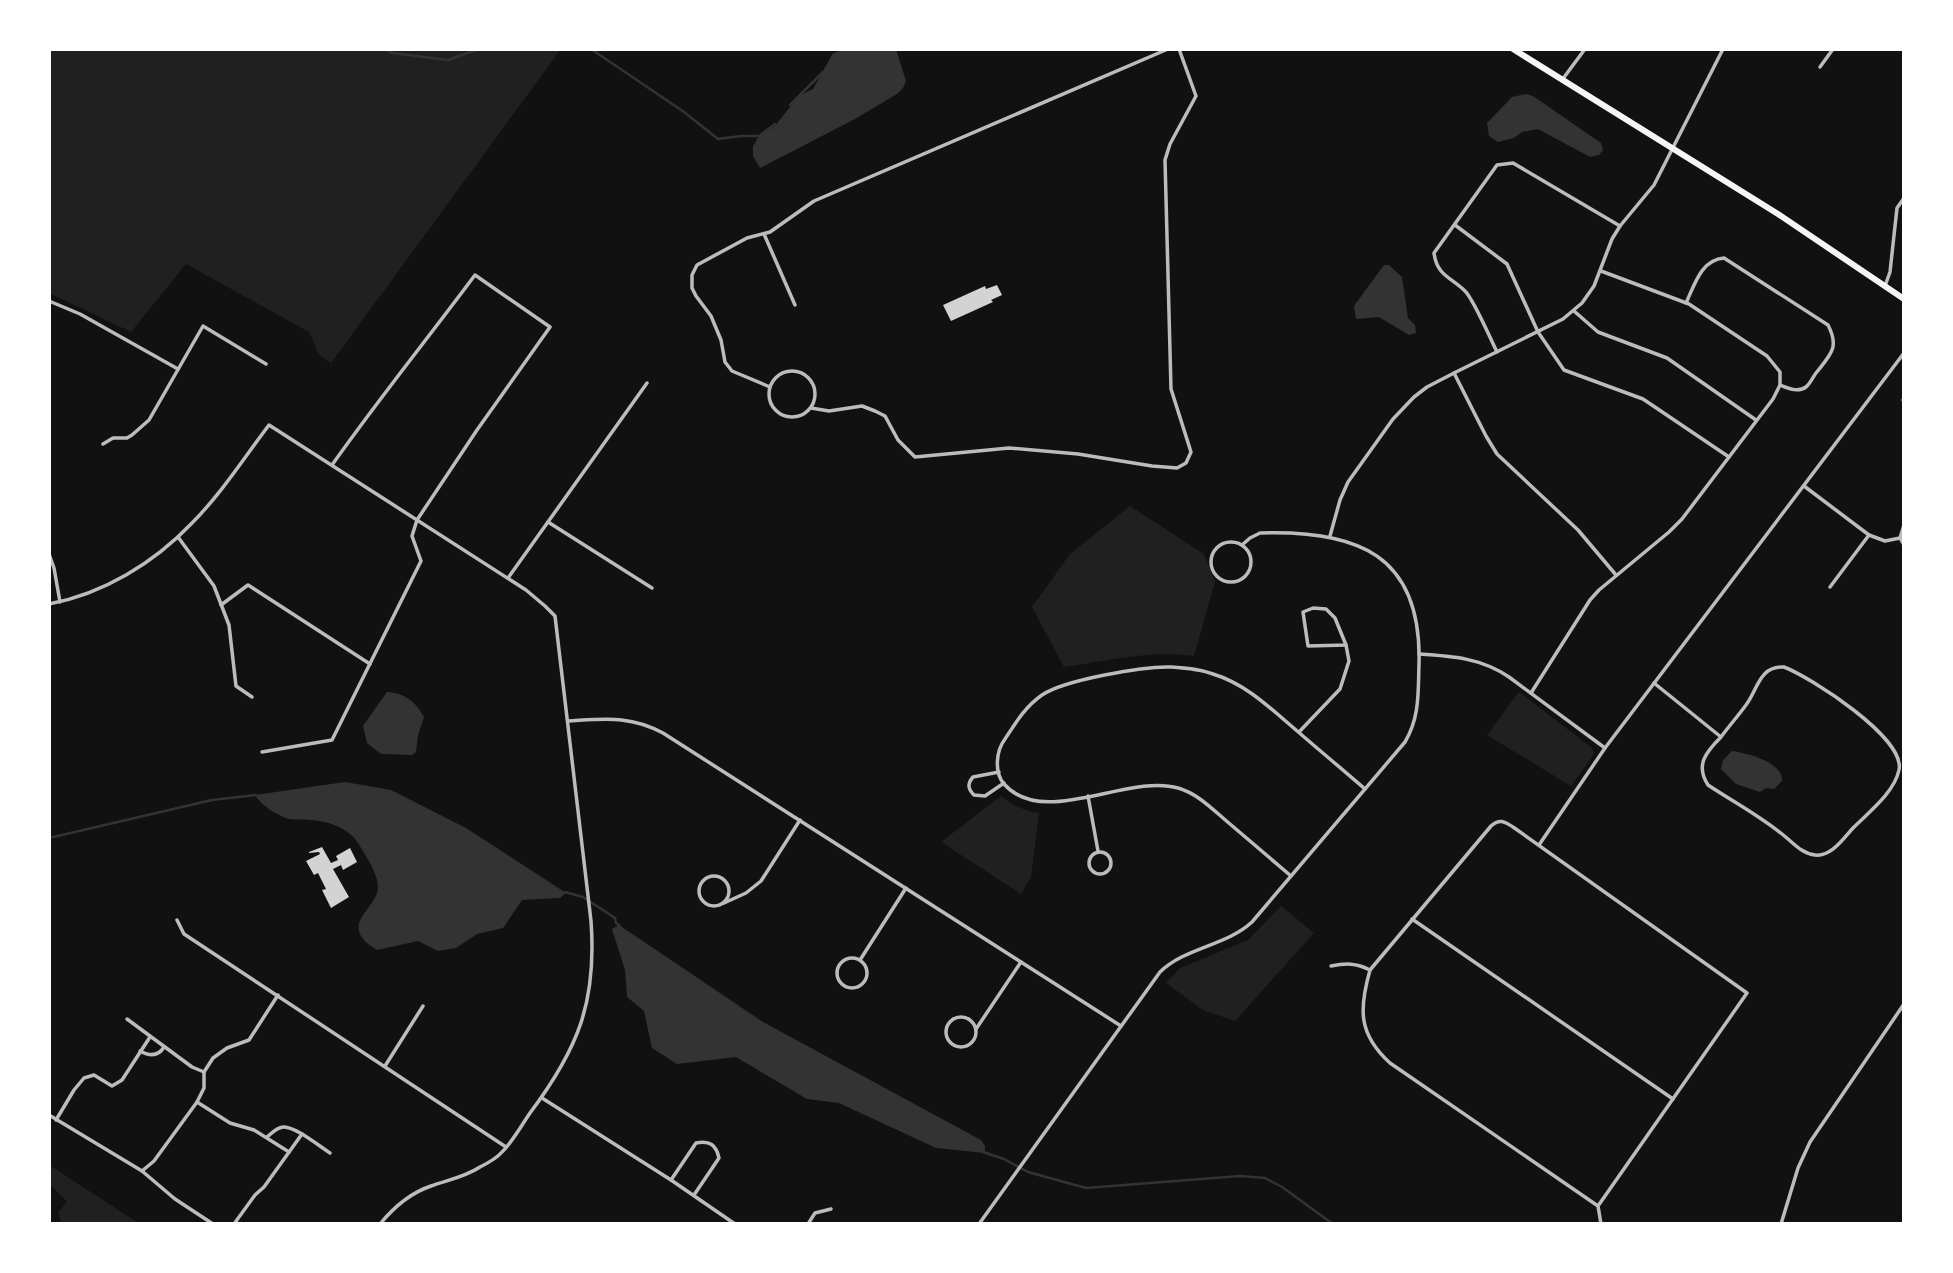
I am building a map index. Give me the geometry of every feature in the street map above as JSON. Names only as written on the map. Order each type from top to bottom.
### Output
[{"type":"main road","points":[[1513,49],[1779,214],[1904,299]]},
{"type":"street","points":[[770,387],[732,371],[725,362],[721,340],[711,316],[692,288],[692,275],[697,265],[747,238],[770,232],[814,201],[1168,49]]},
{"type":"street","points":[[811,408],[829,411],[862,406],[875,411],[885,416],[898,440],[915,457],[1009,448],[1078,454],[1164,467],[1177,468],[1186,463],[1191,452],[1171,389],[1166,160],[1170,144],[1196,96],[1179,49]]},
{"type":"street","points":[[1562,80],[1585,49]]},
{"type":"street","points":[[1331,536],[1343,493],[1353,475],[1393,419],[1414,397],[1427,387],[1538,332],[1574,311],[1591,291],[1620,226],[1649,192],[1723,49]]},
{"type":"street","points":[[1820,67],[1833,49]]},
{"type":"street","points":[[1497,352],[1467,293],[1439,271],[1434,253],[1497,165],[1513,163],[1620,226]]},
{"type":"street","points":[[1885,286],[1890,272],[1897,208],[1904,198]]},
{"type":"street","points":[[1455,225],[1507,264],[1538,332],[1564,370],[1643,399],[1729,457]]},
{"type":"street","points":[[764,234],[795,305]]},
{"type":"street","points":[[1686,303],[1708,262],[1724,258],[1828,325],[1834,337],[1834,349],[1806,387],[1790,390],[1780,385]]},
{"type":"street","points":[[1531,694],[1590,600],[1676,526],[1773,399],[1780,385],[1780,372],[1767,356],[1699,310],[1601,271]]},
{"type":"street","points":[[262,751],[332,740],[421,561],[412,536],[417,520],[550,327],[475,275],[332,465]]},
{"type":"street","points":[[49,301],[80,314],[178,369]]},
{"type":"street","points":[[1574,311],[1598,332],[1667,358],[1756,420]]},
{"type":"street","points":[[103,444],[113,438],[127,438],[144,426],[156,410],[203,326],[266,364]]},
{"type":"street","points":[[1539,845],[1605,748],[1904,354]]},
{"type":"street","points":[[795,371],[809,378],[816,393],[811,408],[799,416],[779,413],[770,402],[770,387],[779,374],[795,371]]},
{"type":"street","points":[[1454,373],[1497,454],[1578,530],[1616,575]]},
{"type":"street","points":[[508,578],[647,383]]},
{"type":"street","points":[[49,604],[94,590],[121,578],[157,555],[203,512],[269,425],[508,578],[534,596],[555,616],[591,921],[593,964],[585,1012],[569,1054],[542,1098],[502,1153],[479,1168],[429,1186],[407,1198],[380,1224]]},
{"type":"street","points":[[1804,486],[1869,535],[1885,541],[1900,538]]},
{"type":"street","points":[[548,522],[652,588]]},
{"type":"street","points":[[1904,525],[1900,538],[1904,545]]},
{"type":"street","points":[[979,1224],[1156,977],[1166,966],[1184,955],[1241,931],[1252,922],[1405,742],[1413,725],[1418,704],[1419,654],[1414,608],[1406,589],[1388,565],[1365,548],[1331,536],[1260,533],[1242,545]]},
{"type":"street","points":[[1830,587],[1869,535]]},
{"type":"street","points":[[178,537],[214,586],[229,625],[236,686],[252,697]]},
{"type":"street","points":[[1227,542],[1242,545],[1251,558],[1248,573],[1236,582],[1220,579],[1211,566],[1214,551],[1227,542]]},
{"type":"street","points":[[49,554],[60,602]]},
{"type":"street","points":[[221,605],[248,585],[370,664]]},
{"type":"street","points":[[1299,733],[1340,689],[1349,661],[1346,645],[1335,618],[1326,609],[1313,608],[1303,612],[1308,646],[1346,645]]},
{"type":"street","points":[[1419,654],[1453,656],[1482,662],[1502,672],[1605,748]]},
{"type":"street","points":[[1776,666],[1784,667],[1832,695],[1867,721],[1898,755],[1899,770],[1881,800],[1840,842],[1828,853],[1814,855],[1802,850],[1773,826],[1708,785],[1701,765],[1708,751],[1721,737],[1747,704],[1763,674],[1776,666]]},
{"type":"street","points":[[1291,876],[1188,792],[1168,786],[1150,785],[1056,801],[1035,801],[1012,791],[999,772],[997,762],[1002,743],[1025,710],[1044,694],[1064,685],[1150,668],[1189,668],[1223,677],[1251,693],[1365,789]]},
{"type":"street","points":[[1654,683],[1721,737]]},
{"type":"street","points":[[568,722],[623,719],[653,727],[1121,1026]]},
{"type":"street","points":[[999,772],[972,777],[970,791],[974,795],[985,796],[1004,783]]},
{"type":"street","points":[[1087,796],[1098,851]]},
{"type":"street","points":[[724,903],[729,892],[725,881],[715,876],[704,880],[699,890],[702,901],[713,906],[724,903],[746,894],[761,881],[800,820]]},
{"type":"street","points":[[1598,1206],[1382,1056],[1368,1035],[1362,1016],[1363,994],[1370,970],[1494,823],[1504,822],[1539,845],[1747,993],[1598,1206],[1601,1224]]},
{"type":"street","points":[[1098,851],[1107,853],[1112,862],[1108,871],[1100,874],[1091,870],[1088,863],[1090,857],[1098,851]]},
{"type":"street","points":[[859,960],[906,888]]},
{"type":"street","points":[[1412,919],[1673,1099]]},
{"type":"street","points":[[177,920],[184,934],[506,1147]]},
{"type":"street","points":[[848,958],[859,960],[866,969],[864,981],[855,988],[844,986],[837,976],[839,965],[848,958]]},
{"type":"street","points":[[976,1028],[969,1019],[958,1017],[948,1024],[946,1035],[953,1045],[964,1047],[974,1040],[976,1028],[1021,962]]},
{"type":"street","points":[[1331,966],[1358,964],[1370,970]]},
{"type":"street","points":[[142,1171],[154,1161],[197,1102],[204,1088],[204,1072],[213,1058],[227,1048],[249,1040],[278,995]]},
{"type":"street","points":[[1781,1224],[1798,1167],[1810,1142],[1904,1004]]},
{"type":"street","points":[[385,1066],[423,1006]]},
{"type":"street","points":[[127,1019],[192,1067],[204,1072]]},
{"type":"street","points":[[56,1120],[84,1078],[94,1075],[112,1086],[122,1080],[150,1037]]},
{"type":"street","points":[[140,1051],[153,1055],[163,1047]]},
{"type":"street","points":[[542,1098],[735,1224]]},
{"type":"street","points":[[197,1102],[230,1124],[254,1130],[289,1152]]},
{"type":"street","points":[[49,1115],[142,1171],[175,1199],[213,1224]]},
{"type":"street","points":[[267,1137],[284,1126],[294,1129],[330,1153]]},
{"type":"street","points":[[234,1224],[302,1134]]},
{"type":"street","points":[[671,1180],[696,1143],[713,1143],[719,1158],[694,1196]]},
{"type":"street","points":[[808,1224],[816,1213],[831,1209]]},
{"type":"shaded area","points":[[49,49],[561,49],[331,363],[319,355],[309,332],[186,264],[131,332],[49,293]]},
{"type":"shaded area","points":[[848,49],[896,49],[906,81],[903,88],[855,119],[760,168],[753,156],[753,146],[759,136],[774,127],[799,96],[813,89],[833,53]]},
{"type":"shaded area","points":[[1526,94],[1533,96],[1601,143],[1603,150],[1599,155],[1590,157],[1538,129],[1498,142],[1489,136],[1487,123],[1512,97]]},
{"type":"shaded area","points":[[1384,265],[1389,265],[1402,277],[1408,318],[1415,325],[1416,333],[1409,335],[1379,317],[1356,319],[1354,306]]},
{"type":"shaded area","points":[[1130,506],[1204,554],[1215,582],[1194,656],[1145,655],[1064,667],[1032,607],[1070,554]]},
{"type":"shaded area","points":[[387,692],[409,699],[424,717],[416,752],[412,755],[381,754],[367,743],[363,726]]},
{"type":"shaded area","points":[[1519,692],[1592,748],[1592,757],[1571,786],[1487,735]]},
{"type":"shaded area","points":[[1732,751],[1755,756],[1771,764],[1781,774],[1782,781],[1774,789],[1766,788],[1760,792],[1736,784],[1721,769],[1723,760]]},
{"type":"shaded area","points":[[345,782],[391,790],[466,828],[566,893],[560,898],[522,900],[503,928],[477,934],[456,948],[438,951],[418,941],[377,950],[359,933],[362,917],[372,903],[378,887],[371,864],[358,843],[344,829],[331,824],[292,819],[274,813],[255,795]]},
{"type":"shaded area","points":[[1001,796],[1019,807],[1039,813],[1031,877],[1021,894],[941,842]]},
{"type":"shaded area","points":[[1281,906],[1314,933],[1235,1021],[1203,1010],[1166,983],[1180,968],[1248,940]]},
{"type":"shaded area","points":[[619,925],[763,1022],[981,1140],[985,1153],[936,1148],[839,1103],[807,1099],[736,1057],[677,1064],[652,1048],[644,1011],[627,997],[625,970],[612,929]]},
{"type":"shaded area","points":[[49,1165],[140,1224],[62,1224],[58,1213],[67,1202],[49,1183]]},
{"type":"building","points":[[997,285],[1002,295],[991,300],[993,302],[951,321],[943,305],[985,286],[986,289]]},
{"type":"building","points":[[322,847],[331,863],[338,860],[336,856],[350,848],[357,862],[343,870],[341,865],[333,869],[349,897],[331,908],[322,890],[326,889],[318,873],[314,875],[306,861],[320,854],[309,852]]},
{"type":"waterway","points":[[384,49],[392,53],[448,60],[479,49]]},
{"type":"waterway","points":[[591,49],[684,112],[718,139],[759,136],[775,124]]},
{"type":"waterway","points":[[790,105],[823,72]]},
{"type":"waterway","points":[[49,838],[212,800],[256,795]]},
{"type":"waterway","points":[[565,892],[583,897],[615,918],[620,926]]},
{"type":"waterway","points":[[983,1152],[1004,1159],[1028,1172],[1086,1188],[1240,1176],[1265,1178],[1333,1224]]}]
